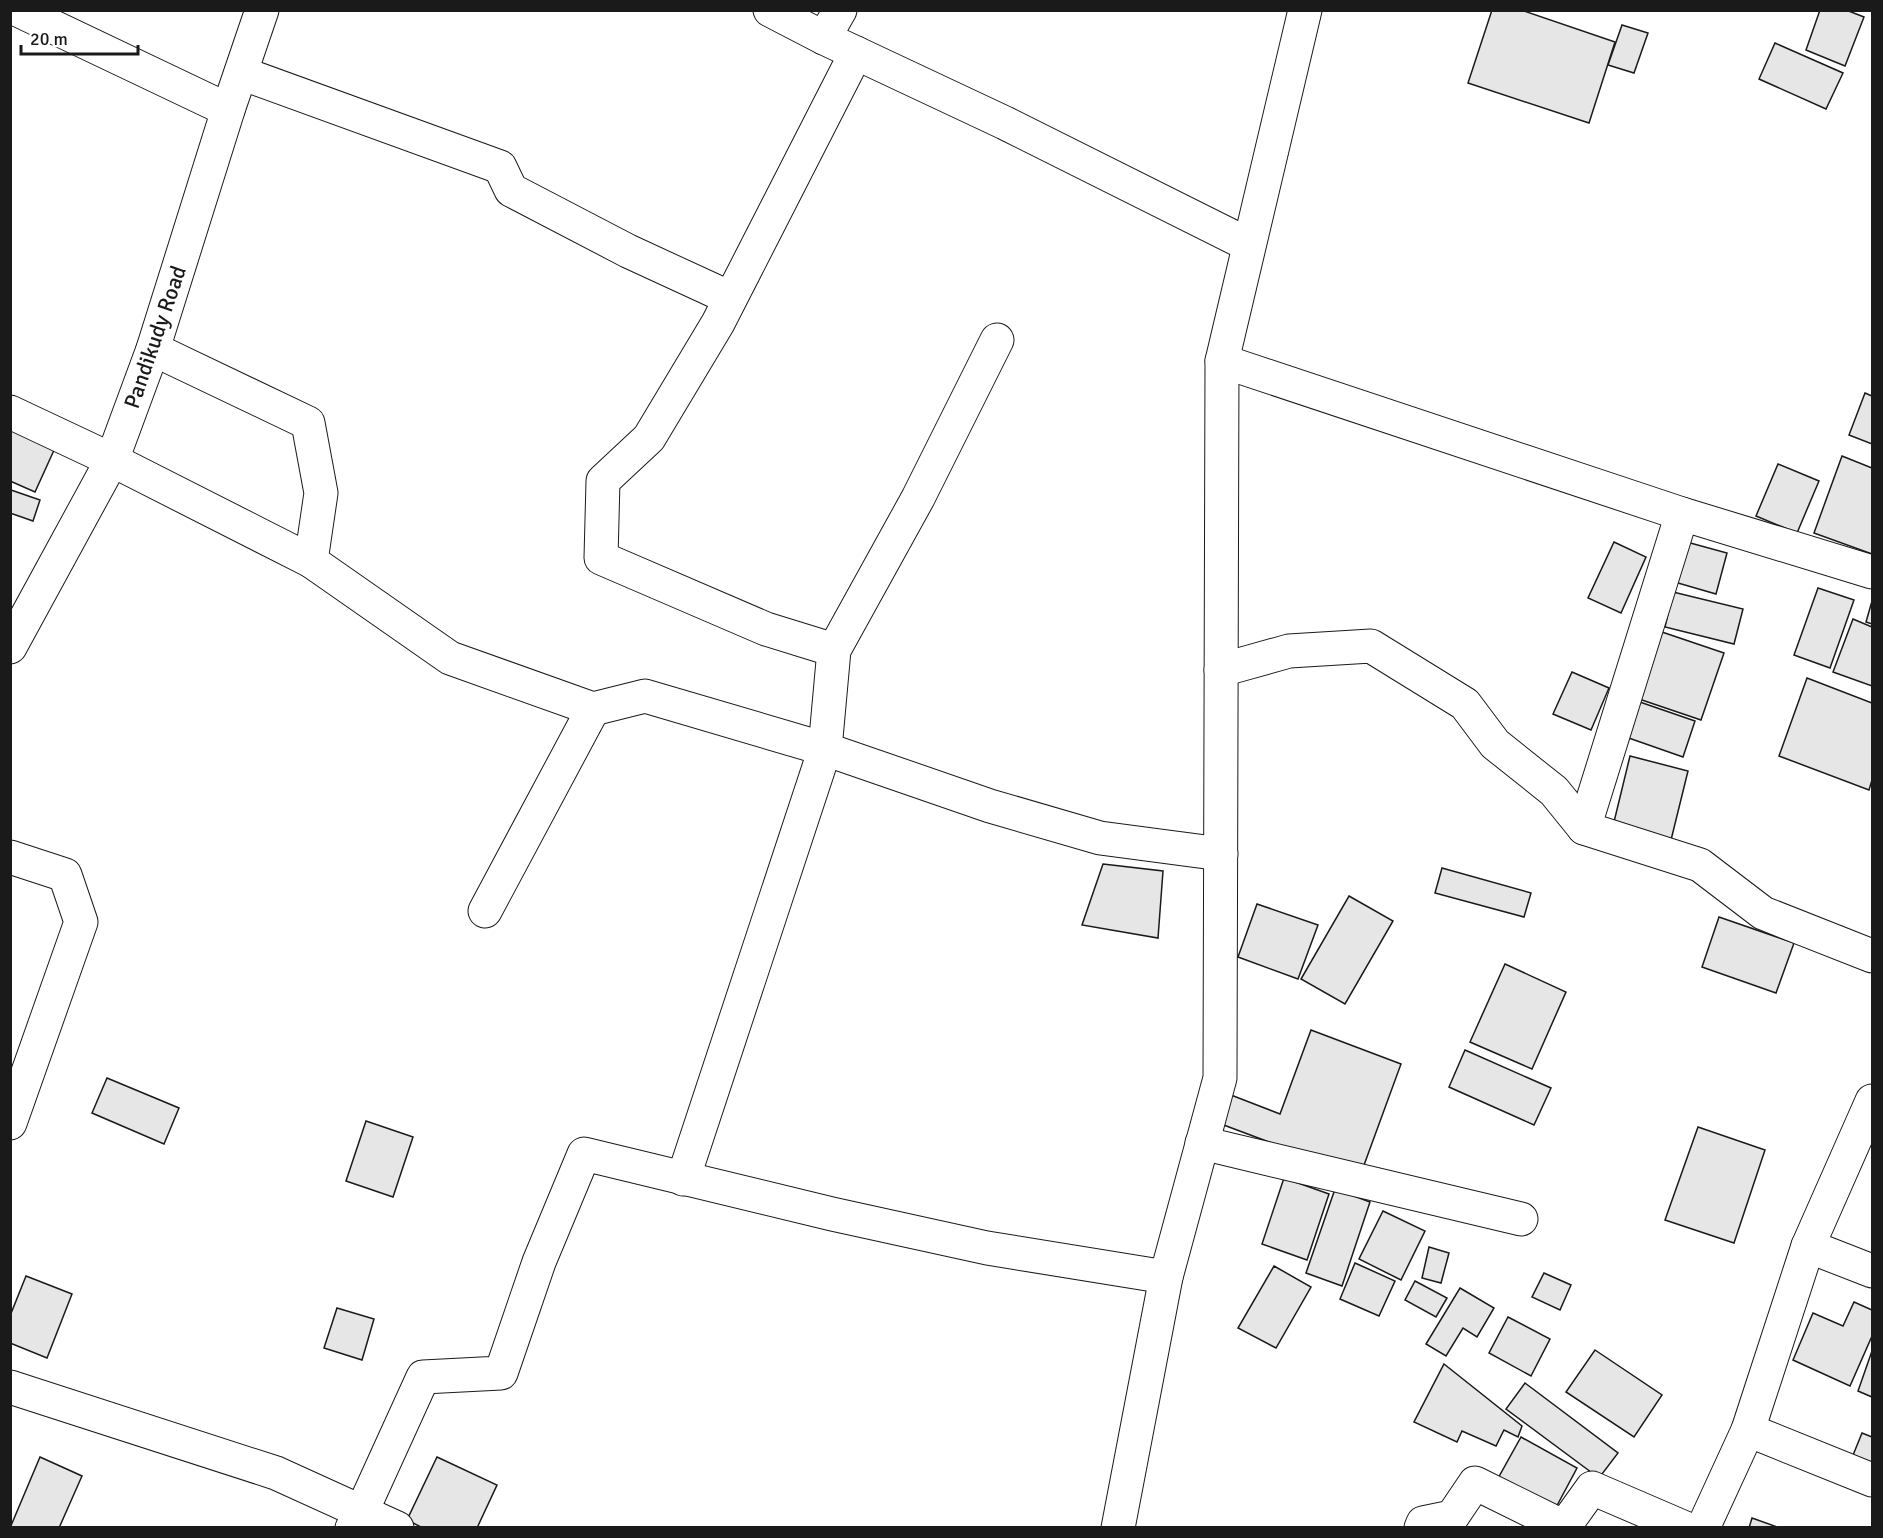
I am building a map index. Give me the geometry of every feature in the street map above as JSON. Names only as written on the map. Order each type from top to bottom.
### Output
[{"type":"street","points":[[18,10],[228,110]]},
{"type":"street","name":"Pandikudy Road","points":[[10,647],[112,460],[153,349],[262,10]]},
{"type":"street","points":[[770,10],[832,24],[856,53],[1005,123],[1249,245]]},
{"type":"street","points":[[1118,1527],[1166,1277],[1220,1078],[1222,361],[1305,10]]},
{"type":"street","points":[[834,650],[766,629],[602,558],[603,481],[649,438],[730,298],[856,53]]},
{"type":"street","points":[[241,73],[501,167],[511,190],[628,251],[730,298]]},
{"type":"street","points":[[683,1179],[825,749],[834,650],[918,498],[997,340]]},
{"type":"street","points":[[153,349],[308,423],[321,493],[311,561]]},
{"type":"street","points":[[1222,361],[1682,514],[1872,572]]},
{"type":"street","points":[[10,412],[112,460],[311,561],[450,658],[593,709],[645,696],[825,749],[990,806],[1100,838],[1221,854]]},
{"type":"street","points":[[1584,828],[1682,514]]},
{"type":"street","points":[[1221,670],[1289,651],[1371,646],[1465,704],[1495,744],[1554,791],[1584,828],[1700,865],[1763,913],[1872,956]]},
{"type":"street","points":[[485,911],[593,709]]},
{"type":"street","points":[[10,857],[65,875],[81,922],[10,1123]]},
{"type":"street","points":[[1703,1527],[1748,1430],[1808,1246],[1872,1101]]},
{"type":"street","points":[[1202,1143],[1521,1219]]},
{"type":"street","points":[[357,1519],[423,1377],[501,1373],[539,1262],[584,1154],[832,1214],[987,1248],[1166,1277]]},
{"type":"street","points":[[1808,1246],[1872,1271]]},
{"type":"street","points":[[10,1387],[276,1473],[357,1519],[397,1527]]},
{"type":"street","points":[[1748,1430],[1872,1480]]},
{"type":"street","points":[[1421,1527],[1422,1523],[1452,1518],[1475,1483],[1564,1527],[1592,1488],[1685,1527]]},
{"type":"building","points":[[1492,10],[1521,10],[1615,42],[1589,123],[1468,83]]},
{"type":"building","points":[[1820,10],[1846,10],[1864,17],[1845,66],[1806,50]]},
{"type":"building","points":[[1622,25],[1648,33],[1634,73],[1608,65]]},
{"type":"building","points":[[1775,43],[1843,73],[1826,109],[1759,79]]},
{"type":"building","points":[[1865,393],[1872,396],[1872,444],[1849,435]]},
{"type":"building","points":[[10,429],[55,448],[35,492],[10,481]]},
{"type":"building","points":[[1842,456],[1872,468],[1872,554],[1814,533]]},
{"type":"building","points":[[1778,464],[1819,481],[1797,533],[1756,516]]},
{"type":"building","points":[[11,490],[40,500],[33,521],[10,513]]},
{"type":"building","points":[[1683,541],[1727,553],[1716,594],[1671,581]]},
{"type":"building","points":[[1614,542],[1646,557],[1621,613],[1588,598]]},
{"type":"building","points":[[1818,588],[1854,600],[1830,668],[1794,655]]},
{"type":"building","points":[[1673,592],[1743,609],[1734,644],[1665,627]]},
{"type":"building","points":[[1872,601],[1872,624],[1866,622]]},
{"type":"building","points":[[1853,619],[1872,627],[1872,686],[1833,672]]},
{"type":"building","points":[[1659,631],[1724,653],[1701,720],[1636,698]]},
{"type":"building","points":[[1572,672],[1609,688],[1591,730],[1553,714]]},
{"type":"building","points":[[1807,678],[1872,703],[1872,780],[1869,790],[1779,756]]},
{"type":"building","points":[[1634,700],[1695,721],[1683,757],[1623,736]]},
{"type":"building","points":[[1630,756],[1688,771],[1671,840],[1613,826]]},
{"type":"building","points":[[1103,864],[1163,871],[1158,938],[1082,925]]},
{"type":"building","points":[[1442,868],[1531,893],[1524,917],[1435,893]]},
{"type":"building","points":[[1349,896],[1393,921],[1345,1004],[1301,979]]},
{"type":"building","points":[[1257,904],[1318,925],[1298,979],[1238,957]]},
{"type":"building","points":[[1719,917],[1794,943],[1776,993],[1702,967]]},
{"type":"building","points":[[1505,964],[1566,992],[1532,1069],[1470,1042]]},
{"type":"building","points":[[1311,1030],[1401,1064],[1360,1176],[1221,1124],[1231,1095],[1280,1114]]},
{"type":"building","points":[[1465,1050],[1551,1088],[1534,1125],[1449,1087]]},
{"type":"building","points":[[107,1078],[179,1108],[164,1144],[92,1113]]},
{"type":"building","points":[[366,1121],[413,1137],[393,1197],[346,1181]]},
{"type":"building","points":[[1698,1127],[1765,1150],[1734,1243],[1665,1220]]},
{"type":"building","points":[[1284,1178],[1329,1194],[1307,1260],[1262,1244]]},
{"type":"building","points":[[1335,1189],[1370,1202],[1342,1286],[1306,1273]]},
{"type":"building","points":[[1383,1211],[1425,1231],[1401,1280],[1359,1259]]},
{"type":"building","points":[[1429,1247],[1449,1253],[1441,1283],[1422,1278]]},
{"type":"building","points":[[1355,1263],[1395,1281],[1379,1316],[1340,1299]]},
{"type":"building","points":[[1274,1266],[1311,1287],[1276,1348],[1238,1328]]},
{"type":"building","points":[[1544,1273],[1571,1285],[1560,1310],[1532,1297]]},
{"type":"building","points":[[26,1276],[72,1294],[47,1358],[10,1343],[10,1316]]},
{"type":"building","points":[[1415,1281],[1447,1298],[1436,1317],[1405,1300]]},
{"type":"building","points":[[1460,1288],[1494,1308],[1477,1337],[1463,1328],[1446,1356],[1426,1344]]},
{"type":"building","points":[[1854,1302],[1872,1310],[1872,1336],[1850,1386],[1793,1360],[1813,1313],[1843,1326]]},
{"type":"building","points":[[337,1308],[374,1319],[362,1360],[324,1348]]},
{"type":"building","points":[[1508,1317],[1550,1339],[1531,1376],[1489,1353]]},
{"type":"building","points":[[1595,1350],[1662,1395],[1634,1437],[1566,1392]]},
{"type":"building","points":[[1872,1351],[1872,1397],[1858,1391]]},
{"type":"building","points":[[1444,1364],[1522,1426],[1518,1437],[1504,1430],[1496,1446],[1462,1431],[1457,1442],[1414,1422]]},
{"type":"building","points":[[1525,1383],[1618,1453],[1599,1478],[1506,1409]]},
{"type":"building","points":[[1862,1433],[1872,1437],[1872,1474],[1849,1465]]},
{"type":"building","points":[[1521,1437],[1577,1468],[1553,1513],[1496,1482]]},
{"type":"building","points":[[40,1457],[82,1476],[59,1528],[10,1528]]},
{"type":"building","points":[[437,1457],[497,1485],[477,1528],[423,1528],[407,1520]]},
{"type":"building","points":[[1752,1518],[1780,1528],[1749,1528]]}]
